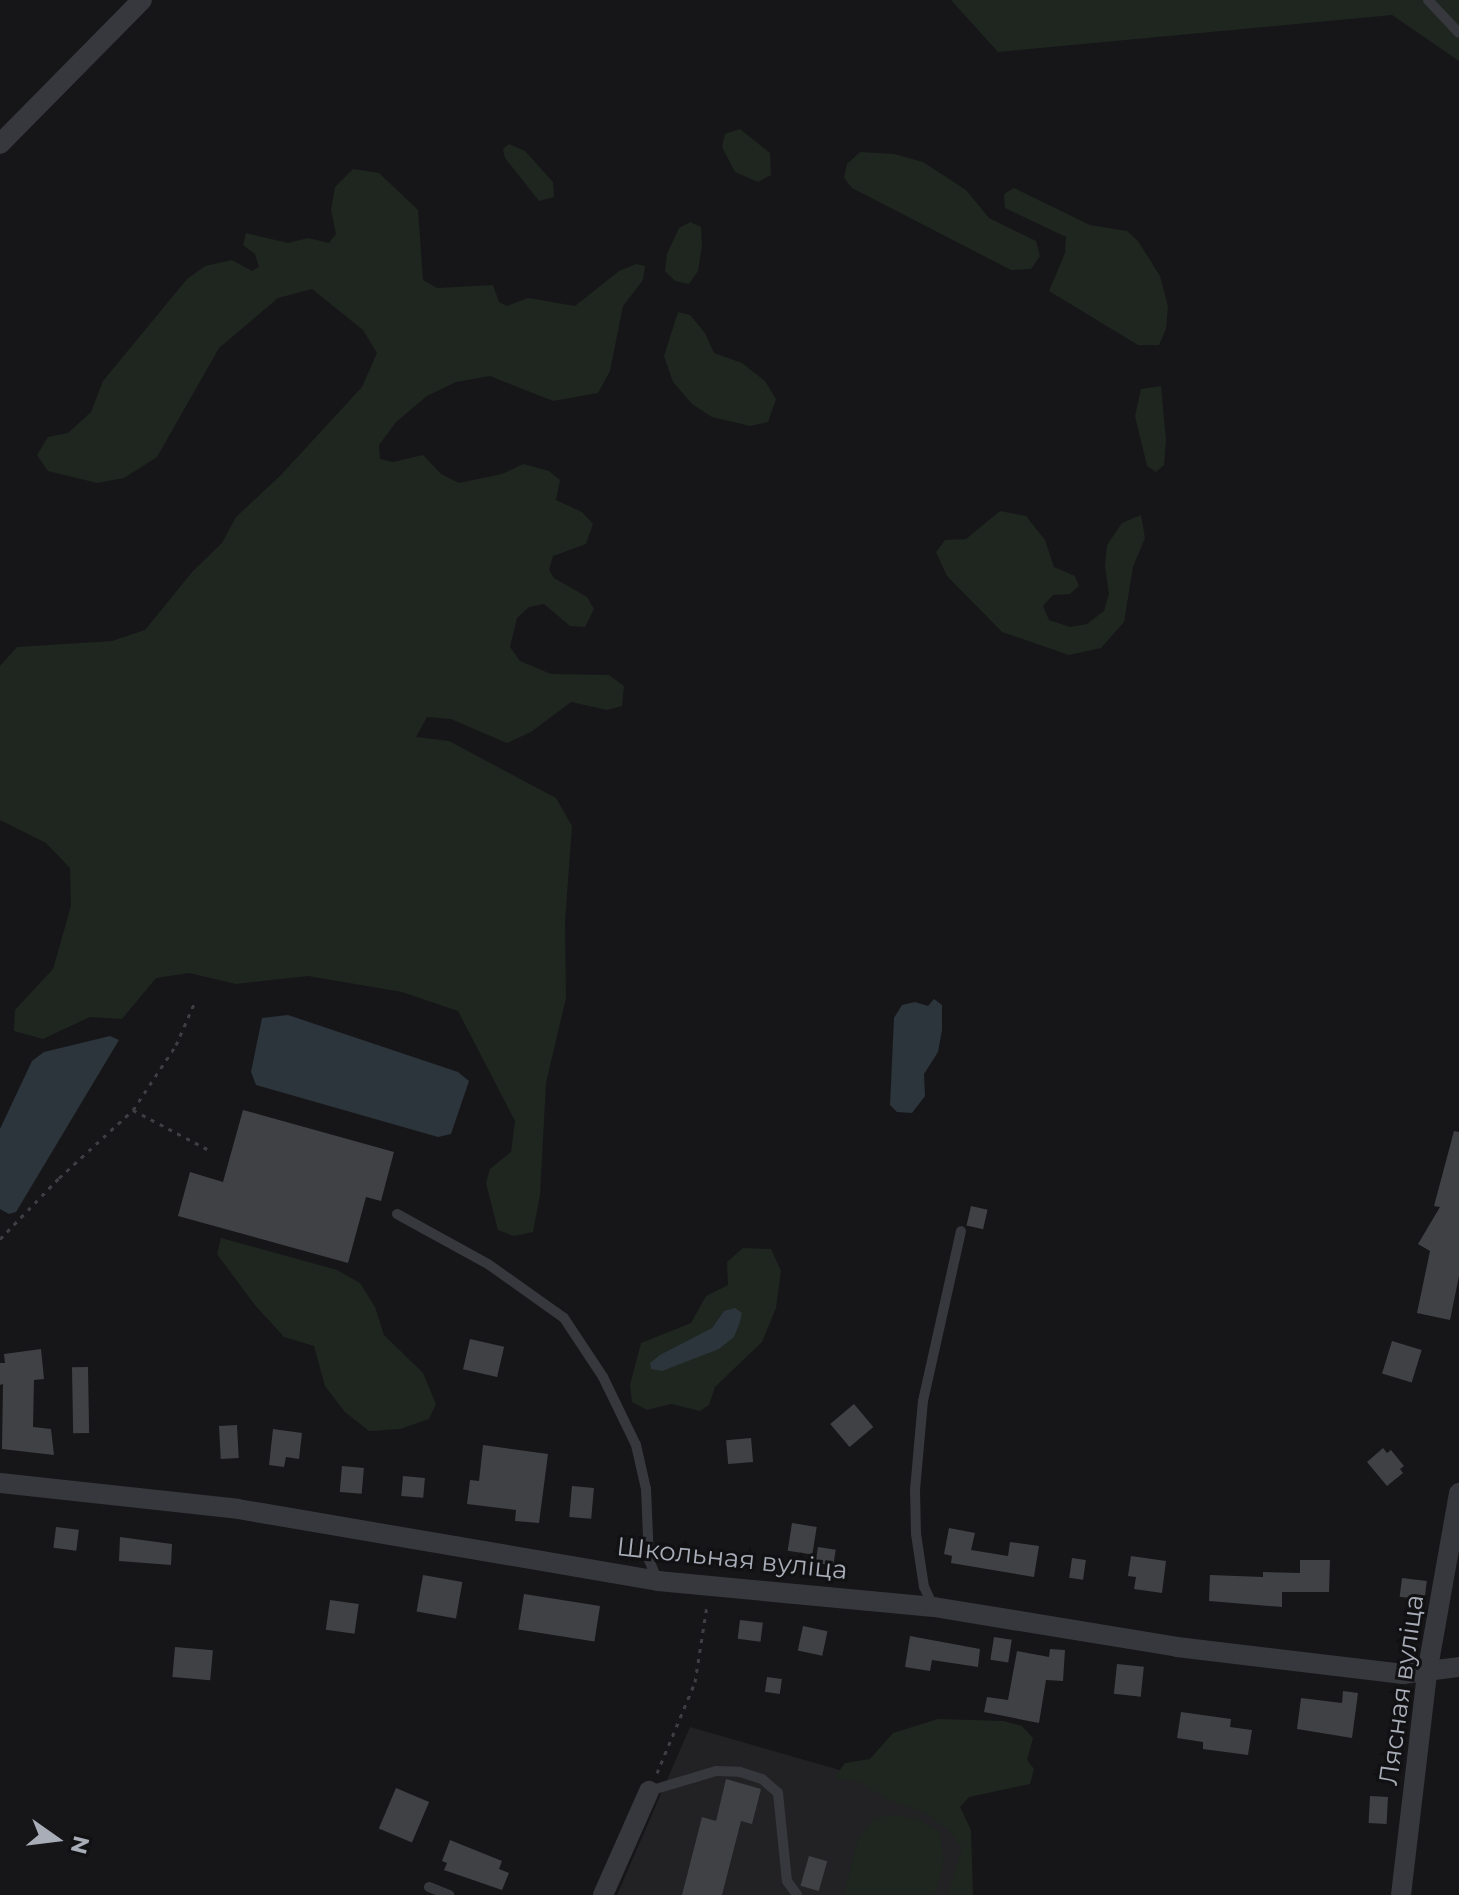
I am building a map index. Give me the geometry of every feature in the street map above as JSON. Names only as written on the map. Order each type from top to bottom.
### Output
[{"type":"street","points":[[0,144],[142,0]]},
{"type":"street","name":"Школьная вуліца","points":[[0,1483],[238,1509],[658,1581],[934,1607],[1177,1647],[1403,1674],[1459,1667]]},
{"type":"street","name":"Лясная вуліца","points":[[1401,1895],[1427,1673],[1459,1493]]},
{"type":"street","points":[[603,1895],[649,1791]]},
{"type":"lane","points":[[1428,0],[1459,33]]},
{"type":"lane","points":[[397,1214],[488,1264],[564,1318],[603,1377],[636,1445],[646,1489],[649,1560],[658,1581]]},
{"type":"lane","points":[[934,1607],[924,1587],[916,1534],[915,1490],[923,1401],[961,1231]]},
{"type":"lane","points":[[649,1791],[716,1771],[762,1779],[778,1793],[787,1881],[797,1895]]},
{"type":"lane","points":[[429,1887],[449,1895]]},
{"type":"path","points":[[0,1239],[59,1178],[133,1110],[176,1045],[194,1004]]},
{"type":"path","points":[[133,1110],[207,1149]]},
{"type":"path","points":[[649,1791],[695,1682],[710,1584]]},
{"type":"shaded area","points":[[951,0],[1459,0],[1459,61],[1392,15],[998,52]]},
{"type":"shaded area","points":[[740,129],[770,153],[771,175],[758,182],[735,172],[722,147],[725,134]]},
{"type":"shaded area","points":[[509,144],[525,151],[553,182],[554,197],[539,201],[505,158],[503,149]]},
{"type":"shaded area","points":[[860,152],[894,154],[923,162],[966,190],[989,218],[1036,241],[1040,256],[1031,269],[1011,270],[852,188],[844,178],[847,164]]},
{"type":"shaded area","points":[[353,169],[379,173],[418,210],[423,280],[437,288],[493,285],[499,302],[507,306],[528,298],[575,306],[619,271],[636,264],[645,266],[643,280],[623,306],[610,371],[598,393],[553,401],[490,376],[456,382],[427,396],[396,422],[379,445],[380,459],[393,462],[423,455],[441,474],[459,483],[502,474],[523,464],[549,471],[560,480],[556,500],[582,512],[593,524],[586,544],[553,556],[549,570],[554,578],[587,597],[594,609],[585,627],[570,626],[544,604],[529,607],[517,618],[510,647],[520,661],[551,674],[609,675],[624,686],[622,706],[607,710],[571,702],[531,732],[507,743],[451,719],[427,717],[416,737],[449,741],[556,798],[572,826],[565,922],[566,998],[546,1083],[540,1195],[533,1232],[514,1236],[498,1230],[486,1183],[490,1169],[511,1152],[515,1121],[458,1011],[402,992],[308,976],[236,984],[189,973],[156,978],[122,1019],[90,1017],[43,1039],[14,1031],[15,1010],[53,969],[71,906],[70,868],[46,843],[0,820],[0,666],[17,647],[112,641],[145,630],[193,571],[222,543],[236,517],[280,476],[362,387],[377,353],[363,330],[312,289],[278,298],[219,348],[157,457],[124,478],[97,483],[48,471],[37,455],[48,437],[68,433],[91,412],[103,381],[187,279],[205,266],[232,260],[252,271],[259,267],[255,254],[243,245],[246,233],[288,243],[308,238],[329,243],[336,234],[331,210],[335,187]]},
{"type":"shaded area","points":[[1014,188],[1090,225],[1127,231],[1138,241],[1160,276],[1168,306],[1166,329],[1159,345],[1138,345],[1049,291],[1065,253],[1066,237],[1005,208],[1004,194]]},
{"type":"shaded area","points":[[690,222],[701,227],[702,246],[698,271],[689,284],[675,281],[665,271],[667,254],[679,228]]},
{"type":"shaded area","points":[[678,312],[690,315],[705,333],[714,353],[742,363],[765,381],[776,399],[768,422],[750,426],[712,417],[692,404],[673,382],[664,356]]},
{"type":"shaded area","points":[[1161,386],[1166,440],[1164,465],[1156,472],[1147,466],[1135,416],[1141,389]]},
{"type":"shaded area","points":[[1000,511],[1026,516],[1045,540],[1054,567],[1075,576],[1079,586],[1070,594],[1053,595],[1043,606],[1049,620],[1070,627],[1087,624],[1104,611],[1109,594],[1105,566],[1107,545],[1122,523],[1141,515],[1145,538],[1133,567],[1124,622],[1101,648],[1069,655],[1002,632],[947,576],[936,552],[945,540],[966,539]]},
{"type":"shaded area","points":[[934,999],[942,1005],[942,1030],[938,1052],[924,1074],[925,1096],[912,1113],[897,1112],[890,1105],[894,1018],[902,1005],[915,1002],[928,1006]]},
{"type":"shaded area","points":[[288,1015],[458,1072],[469,1081],[451,1134],[438,1137],[256,1085],[251,1072],[262,1018]]},
{"type":"shaded area","points":[[110,1036],[119,1040],[16,1212],[9,1214],[0,1209],[0,1129],[32,1061],[44,1052]]},
{"type":"shaded area","points":[[221,1238],[337,1270],[360,1283],[375,1307],[384,1335],[423,1373],[436,1404],[429,1419],[400,1429],[369,1431],[345,1412],[325,1386],[314,1346],[284,1337],[254,1304],[217,1254]]},
{"type":"shaded area","points":[[743,1248],[771,1249],[781,1271],[776,1308],[762,1342],[715,1387],[709,1405],[700,1411],[671,1404],[647,1410],[632,1402],[630,1385],[641,1343],[691,1323],[706,1296],[728,1285],[727,1262]],"holes":[[[724,1311],[719,1349],[650,1363],[712,1328]]]},
{"type":"shaded area","points":[[735,1308],[742,1313],[740,1322],[734,1337],[719,1349],[662,1371],[651,1369],[650,1363],[660,1355],[712,1328],[724,1311]]},
{"type":"shaded area","points":[[938,1719],[1004,1721],[1022,1726],[1033,1738],[1027,1760],[1034,1769],[1030,1784],[969,1797],[960,1807],[971,1830],[973,1895],[948,1895],[962,1848],[950,1831],[926,1814],[885,1798],[860,1782],[834,1778],[845,1763],[870,1759],[893,1733]]},
{"type":"shaded area","points":[[690,1727],[885,1783],[967,1831],[951,1895],[617,1895]]},
{"type":"shaded area","points":[[889,1815],[915,1818],[939,1831],[944,1860],[935,1895],[844,1895],[858,1839],[874,1819]]},
{"type":"building","points":[[243,1110],[394,1152],[381,1201],[366,1197],[348,1263],[178,1216],[190,1172],[223,1182]]},
{"type":"building","points":[[1454,1131],[1459,1132],[1459,1276],[1450,1320],[1417,1313],[1430,1251],[1418,1244],[1440,1207],[1434,1206]]},
{"type":"building","points":[[971,1206],[988,1210],[983,1229],[967,1225]]},
{"type":"building","points":[[470,1339],[504,1347],[497,1377],[463,1369]]},
{"type":"building","points":[[1392,1341],[1422,1350],[1412,1383],[1382,1374]]},
{"type":"building","points":[[41,1349],[44,1379],[34,1380],[33,1427],[51,1429],[54,1455],[2,1449],[3,1384],[0,1385],[0,1363],[5,1363],[4,1354]]},
{"type":"building","points":[[72,1367],[88,1367],[89,1433],[73,1433]]},
{"type":"building","points":[[854,1404],[873,1427],[850,1447],[830,1424]]},
{"type":"building","points":[[237,1425],[239,1458],[221,1459],[219,1426]]},
{"type":"building","points":[[273,1429],[302,1433],[299,1459],[286,1457],[284,1467],[269,1465]]},
{"type":"building","points":[[751,1438],[753,1462],[728,1464],[726,1440]]},
{"type":"building","points":[[483,1445],[548,1454],[539,1523],[515,1521],[516,1510],[467,1504],[470,1480],[479,1481]]},
{"type":"building","points":[[1383,1448],[1387,1453],[1391,1450],[1404,1466],[1400,1469],[1403,1473],[1387,1486],[1367,1462]]},
{"type":"building","points":[[342,1466],[364,1468],[362,1494],[340,1492]]},
{"type":"building","points":[[403,1476],[425,1478],[423,1498],[401,1496]]},
{"type":"building","points":[[572,1486],[594,1488],[591,1519],[569,1517]]},
{"type":"building","points":[[792,1523],[817,1527],[812,1555],[788,1551]]},
{"type":"building","points":[[56,1527],[79,1530],[76,1551],[53,1548]]},
{"type":"building","points":[[949,1528],[975,1533],[971,1550],[1008,1556],[1010,1542],[1039,1546],[1034,1577],[951,1563],[952,1556],[944,1554]]},
{"type":"building","points":[[120,1537],[172,1544],[171,1565],[119,1561]]},
{"type":"building","points":[[818,1547],[836,1550],[833,1566],[815,1563]]},
{"type":"building","points":[[1131,1556],[1166,1561],[1162,1593],[1134,1589],[1136,1577],[1128,1576]]},
{"type":"building","points":[[1072,1558],[1086,1560],[1083,1580],[1069,1578]]},
{"type":"building","points":[[1300,1560],[1330,1560],[1329,1592],[1282,1592],[1282,1607],[1209,1601],[1210,1575],[1263,1577],[1263,1572],[1300,1573]]},
{"type":"building","points":[[423,1575],[462,1582],[456,1618],[417,1611]]},
{"type":"building","points":[[1402,1578],[1427,1581],[1424,1600],[1400,1597]]},
{"type":"building","points":[[524,1594],[600,1606],[594,1642],[518,1630]]},
{"type":"building","points":[[330,1600],[359,1604],[355,1634],[326,1630]]},
{"type":"building","points":[[740,1620],[763,1623],[761,1642],[738,1639]]},
{"type":"building","points":[[803,1626],[827,1631],[822,1656],[798,1650]]},
{"type":"building","points":[[910,1636],[980,1649],[978,1667],[932,1660],[930,1671],[905,1667]]},
{"type":"building","points":[[994,1637],[1012,1640],[1008,1663],[990,1660]]},
{"type":"building","points":[[175,1647],[213,1650],[210,1680],[172,1677]]},
{"type":"building","points":[[1050,1649],[1065,1650],[1063,1681],[1046,1680],[1039,1723],[984,1712],[987,1697],[1008,1700],[1017,1651],[1049,1657]]},
{"type":"building","points":[[1117,1664],[1144,1667],[1141,1697],[1114,1694]]},
{"type":"building","points":[[767,1677],[782,1679],[780,1694],[765,1692]]},
{"type":"building","points":[[1343,1691],[1358,1693],[1352,1738],[1297,1729],[1301,1698],[1342,1703]]},
{"type":"building","points":[[1181,1712],[1231,1719],[1230,1727],[1252,1730],[1248,1755],[1203,1749],[1203,1742],[1177,1738]]},
{"type":"building","points":[[726,1779],[761,1789],[752,1824],[741,1821],[722,1895],[682,1895],[702,1817],[716,1821]]},
{"type":"building","points":[[396,1788],[429,1802],[412,1843],[379,1829]]},
{"type":"building","points":[[1370,1796],[1388,1797],[1387,1824],[1369,1823]]},
{"type":"building","points":[[450,1840],[502,1861],[499,1869],[509,1873],[502,1890],[444,1870],[447,1863],[442,1861]]},
{"type":"building","points":[[809,1856],[827,1861],[819,1891],[800,1886]]}]
